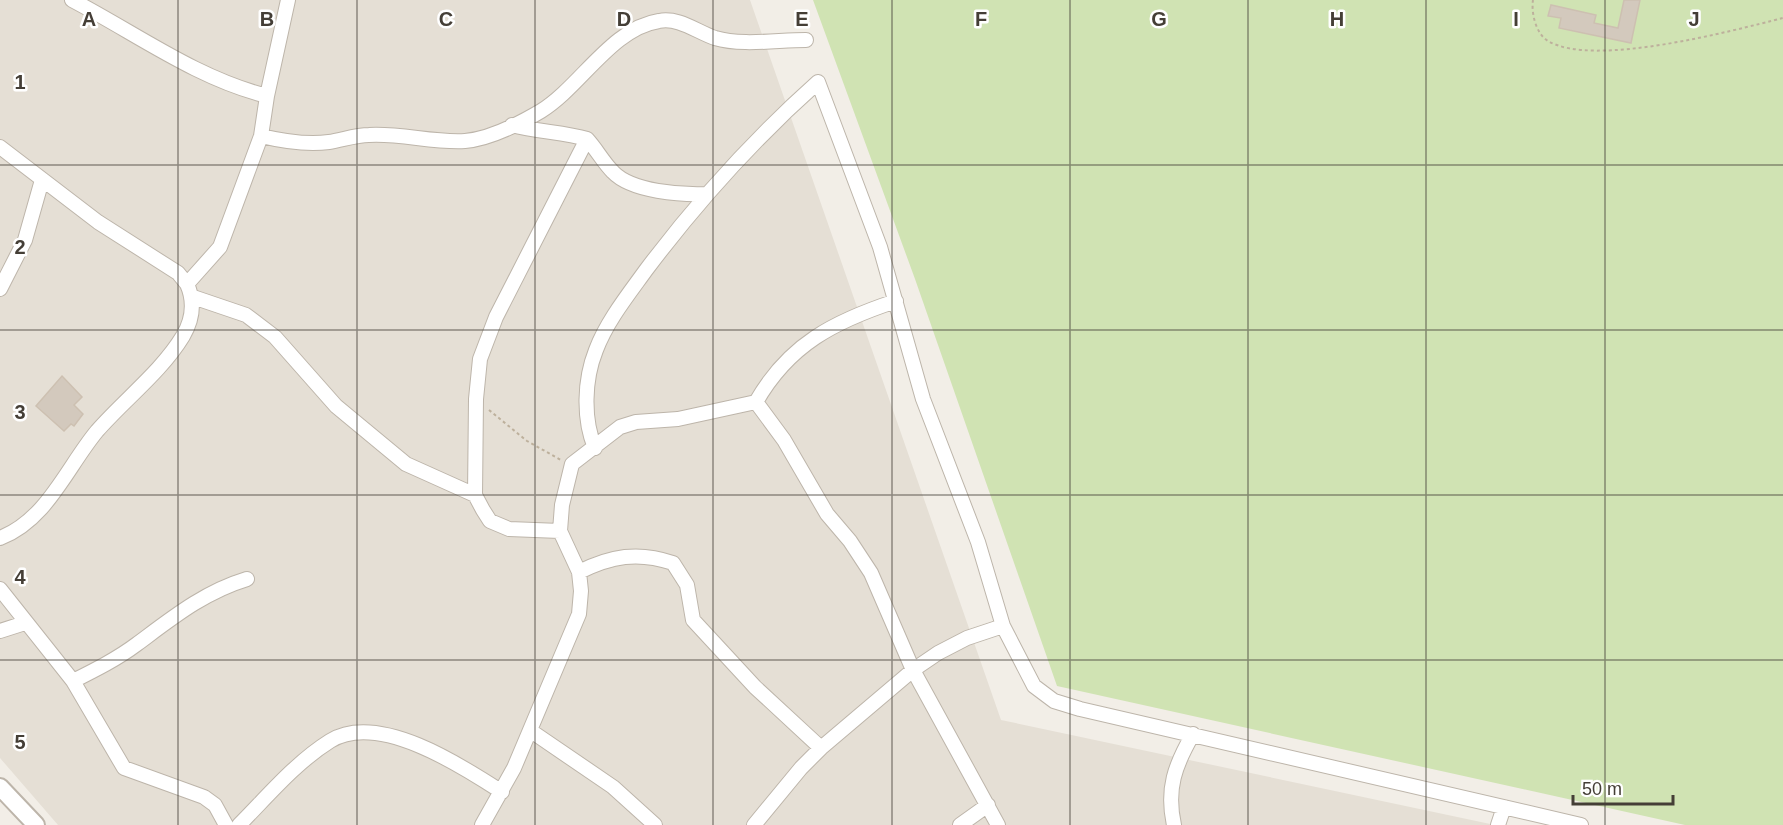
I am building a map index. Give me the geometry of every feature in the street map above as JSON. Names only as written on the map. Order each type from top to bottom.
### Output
[{"type":"street","points":[[72,0],[196,71],[228,85],[267,96]]},
{"type":"street","points":[[187,284],[220,247],[261,136],[267,96],[288,0]]},
{"type":"street","points":[[261,136],[325,142],[368,135],[462,141],[481,138],[541,111],[567,90],[620,39],[638,27],[660,20],[686,24],[714,38],[730,40],[806,39]]},
{"type":"street","points":[[595,448],[587,429],[587,398],[595,352],[603,332],[625,298],[681,224],[763,132],[818,82],[880,247],[922,399],[978,542],[1003,626],[1034,686],[1054,701],[1581,825]]},
{"type":"street","points":[[512,125],[538,132],[587,139],[615,174],[631,183],[685,195],[708,194]]},
{"type":"street","points":[[560,531],[509,529],[490,521],[475,495],[476,399],[480,359],[496,317],[587,139]]},
{"type":"street","points":[[0,147],[98,222],[178,273],[187,284],[193,297],[191,317],[172,350],[95,434],[65,479],[34,515],[0,538]]},
{"type":"street","points":[[0,289],[25,240],[42,180]]},
{"type":"street","points":[[193,297],[246,315],[275,337],[336,406],[406,464],[475,495]]},
{"type":"street","points":[[482,825],[502,792],[531,731],[579,614],[581,591],[579,572],[560,531],[562,505],[572,464],[620,427],[636,422],[678,418],[756,402],[778,368],[796,350],[828,328],[896,301]]},
{"type":"street","points":[[756,402],[784,440],[827,514],[850,541],[871,573],[913,670],[998,825]]},
{"type":"street","points":[[579,572],[620,556],[639,555],[673,563],[687,585],[693,620],[755,687],[821,748]]},
{"type":"street","points":[[73,681],[116,659],[187,607],[225,586],[247,579]]},
{"type":"street","points":[[0,589],[73,681],[124,768],[204,797],[215,805],[226,825]]},
{"type":"street","points":[[0,631],[25,623]]},
{"type":"street","points":[[754,825],[801,768],[821,748],[913,670],[938,653],[1003,626]]},
{"type":"street","points":[[531,731],[613,787],[655,825]]},
{"type":"street","points":[[238,825],[300,765],[331,740],[352,733],[403,739],[464,768],[502,792]]},
{"type":"street","points":[[1174,825],[1170,785],[1178,759],[1193,734]]},
{"type":"street","points":[[0,787],[36,825]]},
{"type":"street","points":[[960,825],[988,805]]},
{"type":"street","points":[[1498,825],[1504,807]]},
{"type":"path","points":[[1533,0],[1536,25],[1547,40],[1570,48],[1599,51],[1665,43],[1783,18]]},
{"type":"path","points":[[476,399],[527,441],[572,464]]},
{"type":"shaded area","points":[[0,0],[750,0],[1001,720],[1495,825],[58,825],[0,758]]},
{"type":"green space","points":[[813,0],[1783,0],[1783,825],[1685,825],[1057,686],[915,279]]},
{"type":"building","points":[[1624,0],[1640,0],[1631,43],[1559,28],[1561,18],[1548,16],[1551,5],[1596,15],[1594,23],[1618,28]]},
{"type":"building","points":[[62,376],[82,397],[74,405],[83,414],[74,426],[71,424],[64,431],[36,406]]}]
